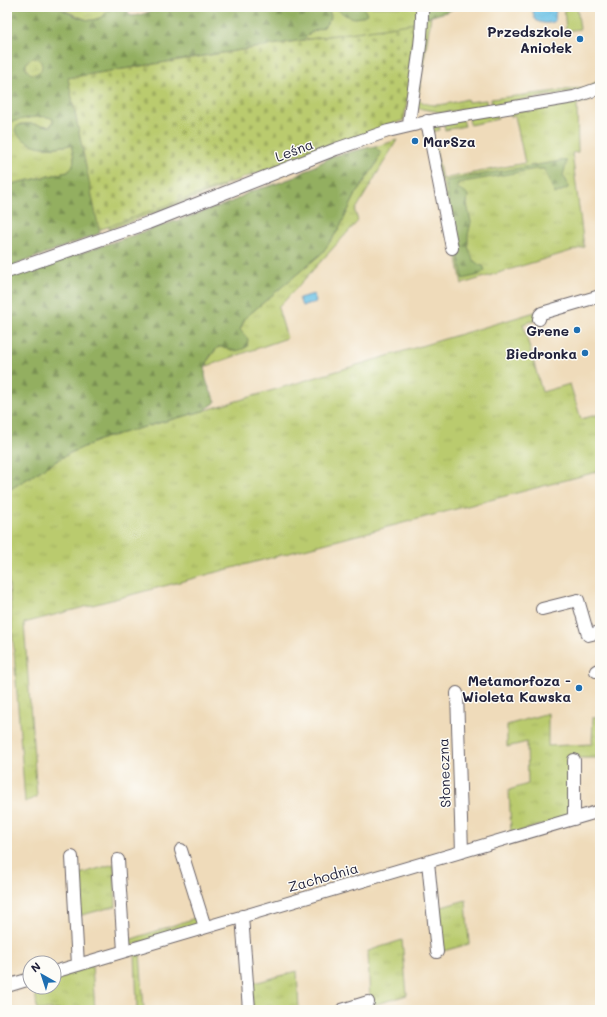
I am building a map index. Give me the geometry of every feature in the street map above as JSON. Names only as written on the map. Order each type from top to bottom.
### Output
[{"type":"street","points":[[409,125],[422,27],[422,7]]},
{"type":"street","name":"Leśna","points":[[7,272],[148,223],[363,139],[427,121],[574,97],[600,88]]},
{"type":"street","points":[[427,121],[452,248]]},
{"type":"street","points":[[539,319],[542,313],[600,296]]},
{"type":"street","points":[[542,609],[578,600],[588,635],[600,632]]},
{"type":"street","name":"Słoneczna","points":[[456,693],[462,852]]},
{"type":"street","points":[[574,760],[574,819]]},
{"type":"street","name":"Zachodnia","points":[[62,970],[600,811]]},
{"type":"street","points":[[181,850],[205,927]]},
{"type":"street","points":[[72,857],[78,965]]},
{"type":"street","points":[[118,860],[124,951]]},
{"type":"street","points":[[428,862],[437,952]]},
{"type":"street","points":[[242,916],[249,1010]]},
{"type":"street","points":[[7,986],[22,981]]},
{"type":"street","points":[[342,1010],[368,1002]]},
{"type":"green space","points":[[7,7],[58,7],[77,17],[95,20],[106,14],[110,7],[127,7],[131,16],[169,7],[328,7],[331,18],[324,27],[310,33],[303,40],[68,78],[100,233],[7,268],[7,185],[68,172],[73,165],[74,159],[71,145],[41,147],[27,142],[15,131],[16,127],[24,124],[49,126],[53,123],[53,119],[49,117],[37,117],[7,123]]},
{"type":"green space","points":[[59,7],[110,7],[102,17],[90,21]]},
{"type":"green space","points":[[328,7],[424,7],[425,17],[431,16],[418,98],[422,102],[434,105],[467,99],[468,102],[486,100],[487,106],[440,113],[416,108],[416,24],[303,40],[310,33],[324,27],[330,13]]},
{"type":"green space","points":[[335,7],[363,7],[367,14],[354,18],[347,16]]},
{"type":"green space","points":[[424,7],[456,7],[449,11],[425,18]]},
{"type":"green space","points":[[564,7],[577,7],[580,29],[566,31]]},
{"type":"green space","points":[[416,23],[419,27],[404,120],[99,230],[68,78]]},
{"type":"green space","points":[[34,58],[40,60],[42,66],[40,72],[34,74],[28,72],[26,66],[28,60]]},
{"type":"green space","points":[[600,79],[600,84],[588,89],[492,105],[491,99],[589,87]]},
{"type":"green space","points":[[590,100],[577,104],[578,152],[572,153],[584,247],[462,284],[442,180],[440,180],[430,133],[432,127],[439,123],[440,130],[432,132],[442,179],[525,163],[515,116],[511,117],[510,112],[527,110],[527,112]]},
{"type":"green space","points":[[497,114],[498,119],[470,125],[469,118]]},
{"type":"green space","points":[[49,116],[53,119],[53,123],[49,126],[20,124],[26,141],[48,148],[71,145],[74,159],[73,165],[68,172],[7,185],[7,123],[22,118]]},
{"type":"green space","points":[[463,119],[465,126],[445,130],[443,122]]},
{"type":"green space","points":[[397,140],[355,211],[358,221],[278,308],[287,338],[207,366],[208,360],[218,347],[226,347],[231,350],[247,339],[240,330],[245,318],[322,253],[339,229],[356,194],[376,164],[381,153],[375,147]]},
{"type":"green space","points":[[375,147],[381,153],[376,164],[356,194],[339,229],[322,253],[245,318],[240,330],[248,339],[247,347],[234,351],[223,347],[218,347],[209,358],[206,366],[205,377],[216,402],[203,411],[104,438],[68,454],[7,491],[7,278],[232,202],[251,191],[295,177],[333,156]]},
{"type":"green space","points":[[566,160],[563,175],[567,182],[568,188],[555,194],[544,169],[536,169],[458,183],[457,188],[468,195],[467,204],[471,222],[468,235],[468,246],[473,260],[483,266],[485,270],[479,275],[463,279],[445,181]]},
{"type":"green space","points":[[223,185],[224,187],[110,229],[109,226]]},
{"type":"green space","points":[[535,312],[537,320],[523,324],[542,392],[570,384],[581,419],[600,414],[600,471],[24,623],[37,797],[25,802],[7,558],[7,491],[68,454],[104,438],[203,411]]},
{"type":"green space","points":[[548,713],[548,746],[592,744],[593,717],[600,716],[600,758],[577,758],[577,814],[511,834],[509,790],[528,784],[527,742],[507,747],[507,725]]},
{"type":"green space","points":[[114,864],[116,906],[78,916],[76,875]]},
{"type":"green space","points":[[466,900],[469,944],[440,952],[435,909]]},
{"type":"green space","points":[[198,917],[200,925],[126,947],[126,941]]},
{"type":"green space","points":[[402,940],[407,995],[370,1006],[368,951]]},
{"type":"green space","points":[[140,951],[144,1010],[130,1010],[137,1008],[135,953]]},
{"type":"green space","points":[[92,965],[95,1010],[37,1010],[36,995],[62,995],[62,974]]},
{"type":"green space","points":[[297,971],[299,1010],[253,1010],[251,984]]},
{"type":"water","points":[[533,7],[556,7],[555,21],[546,23],[536,20],[533,14]]},
{"type":"water","points":[[314,294],[316,302],[302,306],[299,298]]},
{"type":"place","name":"Przedszkole Aniołek","points":[[580,39]]},
{"type":"place","name":"MarSza","points":[[415,141]]},
{"type":"place","name":"Grene","points":[[577,330]]},
{"type":"place","name":"Biedronka","points":[[585,353]]},
{"type":"place","name":"Metamorfoza - Wioleta Kawska","points":[[579,688]]}]
